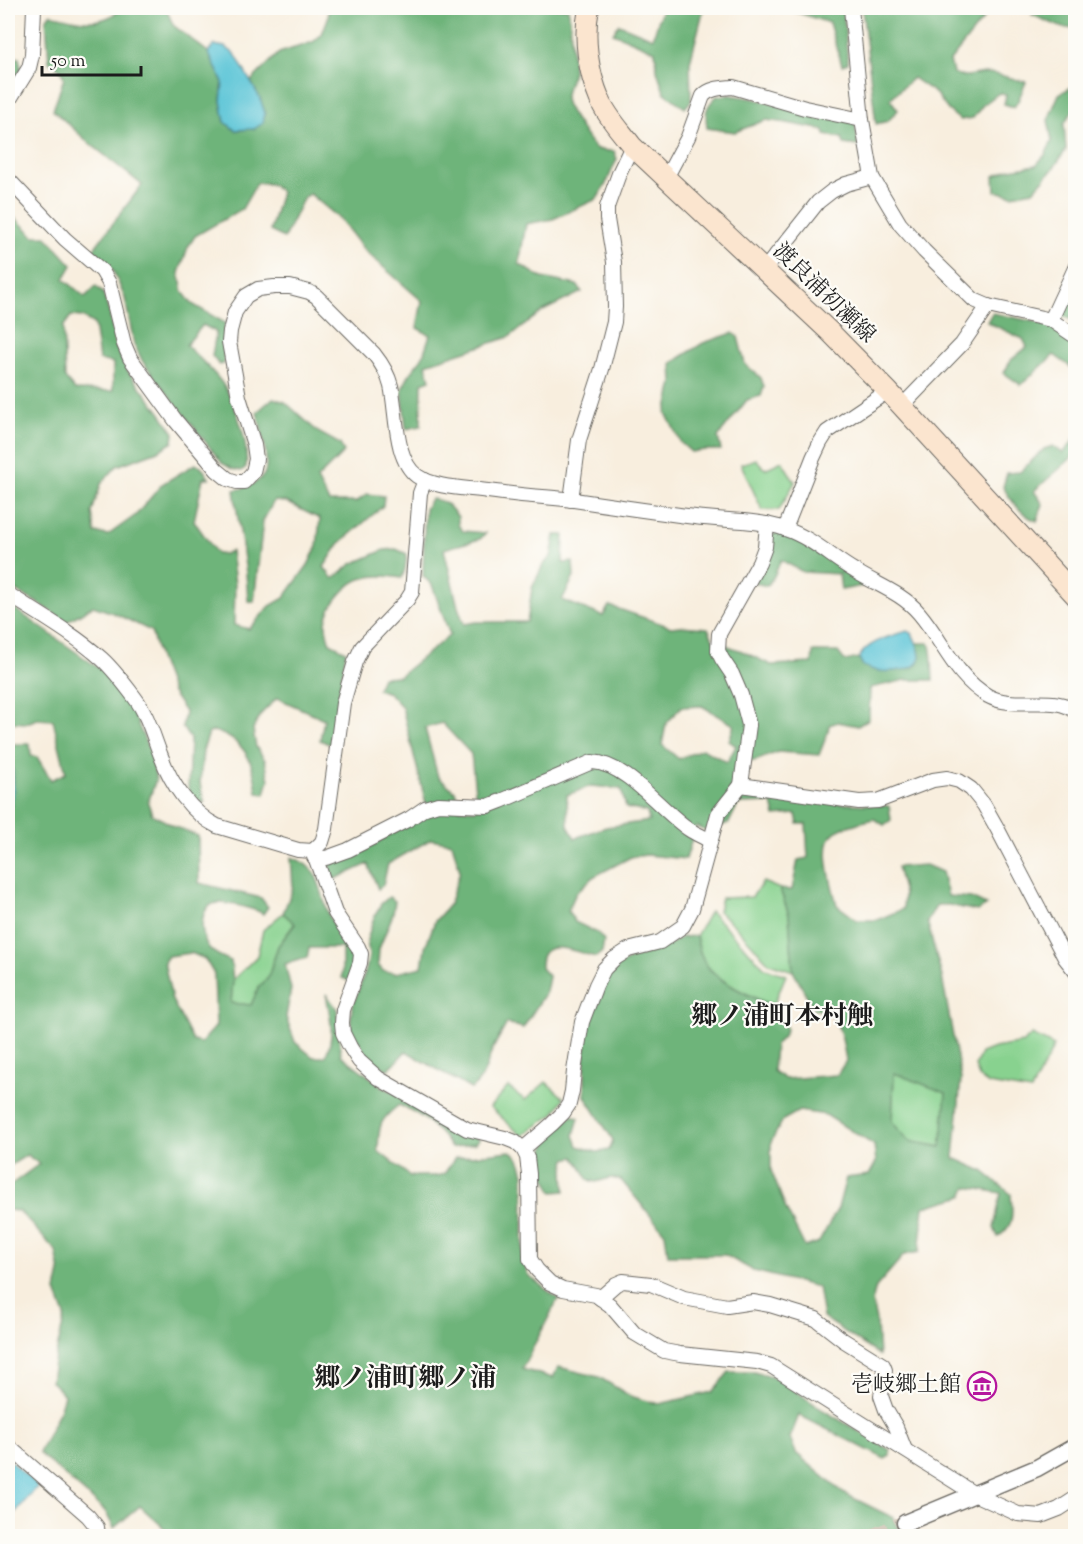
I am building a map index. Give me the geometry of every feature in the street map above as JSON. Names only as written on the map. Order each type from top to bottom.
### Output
[{"type":"main road","name":"渡良浦初瀬線","points":[[589,8],[587,32],[591,76],[601,101],[632,146],[830,332],[902,406],[1076,596]]},
{"type":"street","points":[[8,102],[29,68],[32,55],[34,8]]},
{"type":"street","points":[[851,8],[862,120],[872,177],[900,224],[974,300],[988,306],[1051,320],[1076,337]]},
{"type":"street","points":[[666,178],[688,136],[707,91],[733,87],[805,108],[862,120]]},
{"type":"street","points":[[571,500],[579,440],[602,369],[614,322],[614,262],[607,207],[632,146]]},
{"type":"street","points":[[765,270],[818,202],[832,191],[872,177]]},
{"type":"street","points":[[8,179],[65,239],[102,272],[109,283],[124,344],[130,358],[176,421],[217,470],[228,479],[244,482],[253,472],[256,459],[239,397],[229,342],[235,312],[246,296],[258,289],[274,287],[301,290],[316,296],[381,363],[391,385],[403,455],[412,471],[425,480],[526,496],[767,524],[785,529],[806,538],[854,571],[889,589],[912,605],[930,626],[960,673],[990,697],[1014,704],[1055,703],[1065,705],[1076,712]]},
{"type":"street","points":[[1051,320],[1076,266]]},
{"type":"street","points":[[902,406],[962,344],[988,306]]},
{"type":"street","points":[[785,529],[813,458],[827,432],[888,391]]},
{"type":"street","points":[[314,854],[326,830],[344,703],[355,662],[362,647],[412,592],[420,493],[425,480]]},
{"type":"street","points":[[523,1149],[563,1113],[568,1104],[582,1022],[604,969],[628,950],[660,942],[683,926],[692,909],[718,814],[741,785],[749,724],[741,695],[718,651],[718,641],[759,563],[765,547],[767,524]]},
{"type":"street","points":[[8,594],[103,660],[146,714],[162,759],[175,784],[196,812],[206,821],[217,826],[326,858],[348,850],[410,819],[425,808],[438,804],[488,806],[592,762],[612,767],[639,786],[690,830],[710,841]]},
{"type":"street","points":[[741,785],[859,802],[878,801],[933,780],[947,778],[959,781],[971,789],[984,805],[1065,958],[1076,972]]},
{"type":"street","points":[[314,854],[335,913],[361,954],[357,973],[343,1010],[342,1023],[350,1047],[359,1061],[378,1078],[467,1129],[505,1138],[515,1142],[523,1149],[527,1157],[529,1174],[530,1259],[550,1283],[563,1289],[596,1295],[610,1305],[634,1333],[664,1351],[757,1362],[771,1366],[976,1495],[1018,1514],[1041,1516],[1059,1509],[1076,1498]]},
{"type":"street","points":[[600,1298],[616,1284],[623,1281],[635,1282],[651,1284],[684,1298],[727,1306],[753,1302],[816,1319],[843,1340],[883,1365],[885,1370],[881,1396],[905,1450]]},
{"type":"street","points":[[8,1446],[88,1516],[97,1527],[98,1536]]},
{"type":"street","points":[[905,1523],[1037,1468],[1076,1446]]},
{"type":"green space","points":[[127,8],[166,8],[173,25],[208,52],[223,82],[221,101],[225,122],[235,130],[254,129],[265,112],[251,81],[279,53],[313,42],[322,34],[329,8],[568,8],[573,71],[566,91],[566,103],[595,148],[614,151],[617,159],[597,199],[553,219],[526,224],[519,264],[542,278],[577,285],[582,292],[543,311],[509,337],[426,364],[430,380],[422,383],[421,426],[406,429],[402,389],[422,358],[430,335],[417,328],[422,301],[365,251],[340,219],[310,194],[304,197],[284,238],[270,231],[281,192],[271,184],[257,183],[242,209],[195,236],[188,247],[179,273],[183,292],[192,304],[225,323],[224,364],[219,365],[212,356],[216,332],[203,325],[186,345],[222,383],[232,401],[240,424],[246,467],[241,471],[222,463],[143,362],[134,344],[125,298],[112,268],[93,250],[142,185],[88,142],[53,110],[64,78],[60,69],[49,62],[46,20],[50,14],[94,21],[102,20]]},
{"type":"green space","points":[[660,8],[704,8],[690,62],[691,101],[685,108],[664,92],[657,70],[655,51],[613,33],[619,24],[653,38],[662,9]]},
{"type":"green space","points":[[784,8],[843,8],[848,63],[842,65],[829,23]]},
{"type":"green space","points":[[862,8],[992,8],[950,61],[953,73],[967,76],[982,73],[1002,75],[1026,82],[1018,101],[1014,107],[1004,104],[1006,95],[999,93],[983,105],[973,118],[960,120],[948,110],[936,94],[913,78],[890,99],[898,110],[888,121],[876,124]]},
{"type":"green space","points":[[1039,8],[1075,8],[1075,28],[1063,28],[1032,15]]},
{"type":"green space","points":[[8,58],[19,58],[21,68],[8,86]]},
{"type":"green space","points":[[1075,85],[1075,108],[1064,124],[1066,150],[1053,169],[1033,191],[1012,195],[995,191],[994,176],[1010,169],[1036,165],[1045,155],[1052,141],[1048,120],[1059,94]]},
{"type":"green space","points":[[730,95],[855,122],[858,146],[844,144],[842,138],[825,135],[824,130],[766,120],[735,132],[707,128],[706,114],[710,103],[717,96]]},
{"type":"green space","points":[[8,207],[13,216],[34,236],[46,236],[72,265],[64,279],[85,297],[96,286],[103,293],[115,344],[126,369],[174,433],[173,442],[158,451],[117,466],[101,484],[92,512],[95,533],[108,535],[136,515],[162,484],[195,464],[201,466],[209,478],[203,478],[194,521],[217,554],[231,551],[235,584],[234,625],[249,629],[270,606],[284,598],[308,565],[317,546],[320,519],[286,502],[274,501],[263,521],[254,602],[248,601],[234,490],[253,484],[263,476],[266,463],[257,412],[273,398],[285,402],[318,432],[340,444],[344,452],[317,479],[329,502],[356,502],[367,494],[384,496],[383,506],[339,544],[324,567],[333,579],[352,564],[384,550],[396,549],[407,554],[402,578],[378,576],[358,580],[339,596],[330,610],[326,624],[330,643],[346,651],[331,745],[320,740],[324,719],[277,698],[261,714],[253,729],[256,747],[265,760],[269,780],[265,794],[257,793],[251,762],[241,747],[225,735],[214,731],[209,733],[203,750],[200,783],[204,803],[195,800],[188,789],[190,739],[182,727],[185,712],[172,693],[151,631],[93,606],[66,622],[8,586]],"holes":[[[71,316],[82,317],[94,324],[99,360],[113,363],[113,391],[75,390],[65,378],[63,327]]]},
{"type":"green space","points":[[1075,282],[1075,321],[1062,316]]},
{"type":"green space","points":[[992,313],[1051,325],[1075,342],[1075,370],[1054,355],[1021,385],[1004,373],[1011,360],[1027,347],[1023,339],[987,322]]},
{"type":"green space","points":[[733,333],[738,337],[745,364],[761,378],[764,387],[761,396],[747,400],[718,437],[721,450],[691,452],[681,443],[666,413],[673,383],[672,363],[703,343]]},
{"type":"green space","points":[[1075,439],[1075,455],[1034,491],[1043,504],[1037,521],[1026,516],[1003,487],[1007,473],[1020,472],[1044,449],[1053,446],[1063,453]]},
{"type":"green space","points":[[756,459],[765,469],[782,461],[795,482],[779,510],[762,510],[741,464]]},
{"type":"green space","points":[[431,499],[444,502],[458,517],[458,525],[463,531],[486,533],[480,539],[444,549],[464,624],[527,622],[532,588],[543,565],[551,557],[555,535],[564,535],[563,563],[573,562],[574,577],[562,600],[603,616],[609,606],[671,627],[708,628],[714,641],[771,665],[812,663],[813,652],[838,652],[845,661],[859,658],[863,666],[886,670],[905,670],[918,663],[920,657],[917,643],[929,643],[933,680],[906,680],[870,688],[869,719],[858,726],[838,722],[829,725],[819,755],[778,752],[755,761],[741,760],[736,786],[834,803],[889,806],[891,820],[884,825],[874,819],[847,826],[834,833],[830,839],[828,868],[837,905],[857,920],[877,920],[903,909],[904,894],[897,867],[926,865],[942,872],[948,896],[971,898],[986,905],[977,911],[937,905],[927,921],[942,977],[961,1079],[954,1158],[983,1171],[1011,1194],[1012,1218],[1008,1228],[998,1237],[994,1228],[1001,1193],[967,1187],[963,1196],[924,1207],[919,1252],[904,1255],[876,1287],[872,1302],[877,1325],[879,1355],[823,1317],[818,1287],[754,1271],[725,1255],[668,1255],[665,1233],[621,1180],[610,1178],[596,1182],[588,1180],[574,1157],[566,1159],[565,1191],[553,1192],[541,1165],[547,1143],[572,1115],[579,1118],[574,1135],[578,1146],[597,1152],[609,1150],[613,1140],[585,1096],[585,1054],[588,1029],[609,976],[616,967],[630,959],[667,946],[682,937],[696,936],[703,960],[719,978],[740,991],[781,1010],[786,1030],[775,1045],[773,1071],[785,1079],[837,1075],[846,1061],[841,1034],[829,1011],[814,1009],[793,971],[789,915],[780,889],[792,890],[798,860],[808,858],[806,824],[798,824],[796,814],[775,816],[772,803],[738,804],[729,823],[706,831],[696,826],[686,859],[647,855],[631,857],[593,877],[576,893],[568,911],[575,922],[598,933],[604,940],[602,952],[596,957],[558,948],[545,951],[541,968],[549,977],[546,992],[523,1028],[507,1023],[482,1077],[471,1089],[406,1051],[388,1070],[369,1059],[350,1027],[352,1007],[369,956],[367,940],[381,904],[389,897],[395,901],[393,914],[379,949],[378,965],[383,971],[396,973],[422,967],[425,948],[435,921],[449,905],[460,871],[452,843],[431,839],[388,864],[383,885],[378,889],[368,864],[333,880],[329,869],[331,863],[363,851],[428,812],[402,707],[389,693],[377,689],[382,677],[399,676],[450,635],[432,585],[423,576],[425,509]],"holes":[[[702,706],[734,725],[729,741],[736,746],[727,762],[702,749],[679,759],[662,745],[666,724],[681,707]],[[442,723],[471,754],[477,809],[460,809],[455,791],[438,777],[425,728]],[[591,786],[621,789],[626,808],[647,812],[649,821],[606,827],[575,838],[568,826],[567,795]],[[894,1073],[946,1093],[941,1147],[909,1141],[892,1122]],[[799,1111],[826,1115],[874,1145],[876,1162],[869,1175],[846,1178],[838,1208],[819,1242],[805,1247],[786,1209],[771,1170],[771,1142],[783,1120]]]},
{"type":"green space","points":[[777,532],[809,545],[861,579],[863,586],[841,590],[839,574],[803,572],[781,560],[767,586],[755,583],[771,535]]},
{"type":"green space","points":[[8,604],[107,674],[131,708],[150,752],[156,779],[148,803],[152,814],[198,836],[199,883],[261,898],[268,907],[263,914],[234,905],[215,903],[204,914],[202,926],[207,945],[214,953],[231,961],[233,980],[231,1003],[251,1005],[259,987],[268,978],[278,946],[295,924],[283,913],[293,888],[291,857],[302,862],[316,876],[333,923],[354,950],[353,964],[350,981],[342,978],[342,948],[309,948],[307,958],[285,964],[291,989],[286,1017],[295,1042],[313,1057],[325,1057],[331,1033],[326,994],[337,1009],[341,1055],[383,1087],[479,1139],[476,1143],[451,1148],[429,1122],[399,1105],[383,1120],[378,1151],[410,1176],[444,1174],[455,1158],[509,1151],[518,1158],[524,1175],[523,1260],[528,1275],[558,1299],[522,1369],[553,1378],[558,1367],[599,1377],[630,1396],[659,1404],[712,1392],[729,1372],[754,1372],[778,1379],[823,1410],[890,1450],[890,1456],[885,1459],[799,1415],[790,1438],[796,1453],[843,1493],[892,1517],[904,1536],[173,1536],[140,1506],[114,1528],[105,1511],[39,1453],[59,1412],[64,1395],[51,1381],[65,1316],[56,1291],[60,1272],[56,1251],[19,1211],[8,1210],[8,1187],[39,1164],[27,1155],[8,1167],[8,812],[14,788],[10,744],[30,744],[31,756],[37,757],[51,780],[66,773],[53,720],[37,719],[27,723],[8,722]],"holes":[[[191,953],[205,959],[214,974],[216,1026],[201,1043],[193,1041],[172,1000],[164,962],[168,956]]]},
{"type":"green space","points":[[763,882],[780,889],[789,915],[793,971],[769,963],[718,911],[721,898],[752,897]]},
{"type":"green space","points":[[710,911],[765,968],[786,975],[773,1006],[727,983],[705,963],[700,954],[696,936]]},
{"type":"green space","points":[[283,913],[295,923],[278,946],[268,978],[259,987],[251,1005],[231,1003],[233,980],[257,956],[263,930]]},
{"type":"green space","points":[[1032,1035],[1054,1046],[1031,1091],[989,1084],[979,1077],[975,1066],[981,1053],[994,1048],[1023,1043]]},
{"type":"green space","points":[[894,1072],[947,1093],[942,1147],[909,1141],[892,1122]]},
{"type":"green space","points":[[546,1082],[564,1098],[554,1114],[522,1136],[490,1107],[508,1087],[525,1100]]},
{"type":"water","points":[[214,45],[225,47],[235,54],[260,98],[265,113],[263,123],[254,129],[235,130],[225,122],[221,101],[223,82],[208,52]]},
{"type":"water","points":[[907,631],[912,633],[919,651],[920,657],[914,666],[902,670],[877,671],[863,666],[859,658],[867,648],[880,640]]},
{"type":"water","points":[[8,744],[10,744],[13,797],[8,812]]},
{"type":"water","points":[[8,1459],[38,1486],[8,1521]]},
{"type":"tunnel","points":[[874,1536],[905,1523]]},
{"type":"place","name":"壱岐郷土館","points":[[982,1386]]},
{"type":"district","name":"郷ノ浦町本村触","points":[[782,1017]]},
{"type":"district","name":"郷ノ浦町郷ノ浦","points":[[405,1379]]}]
